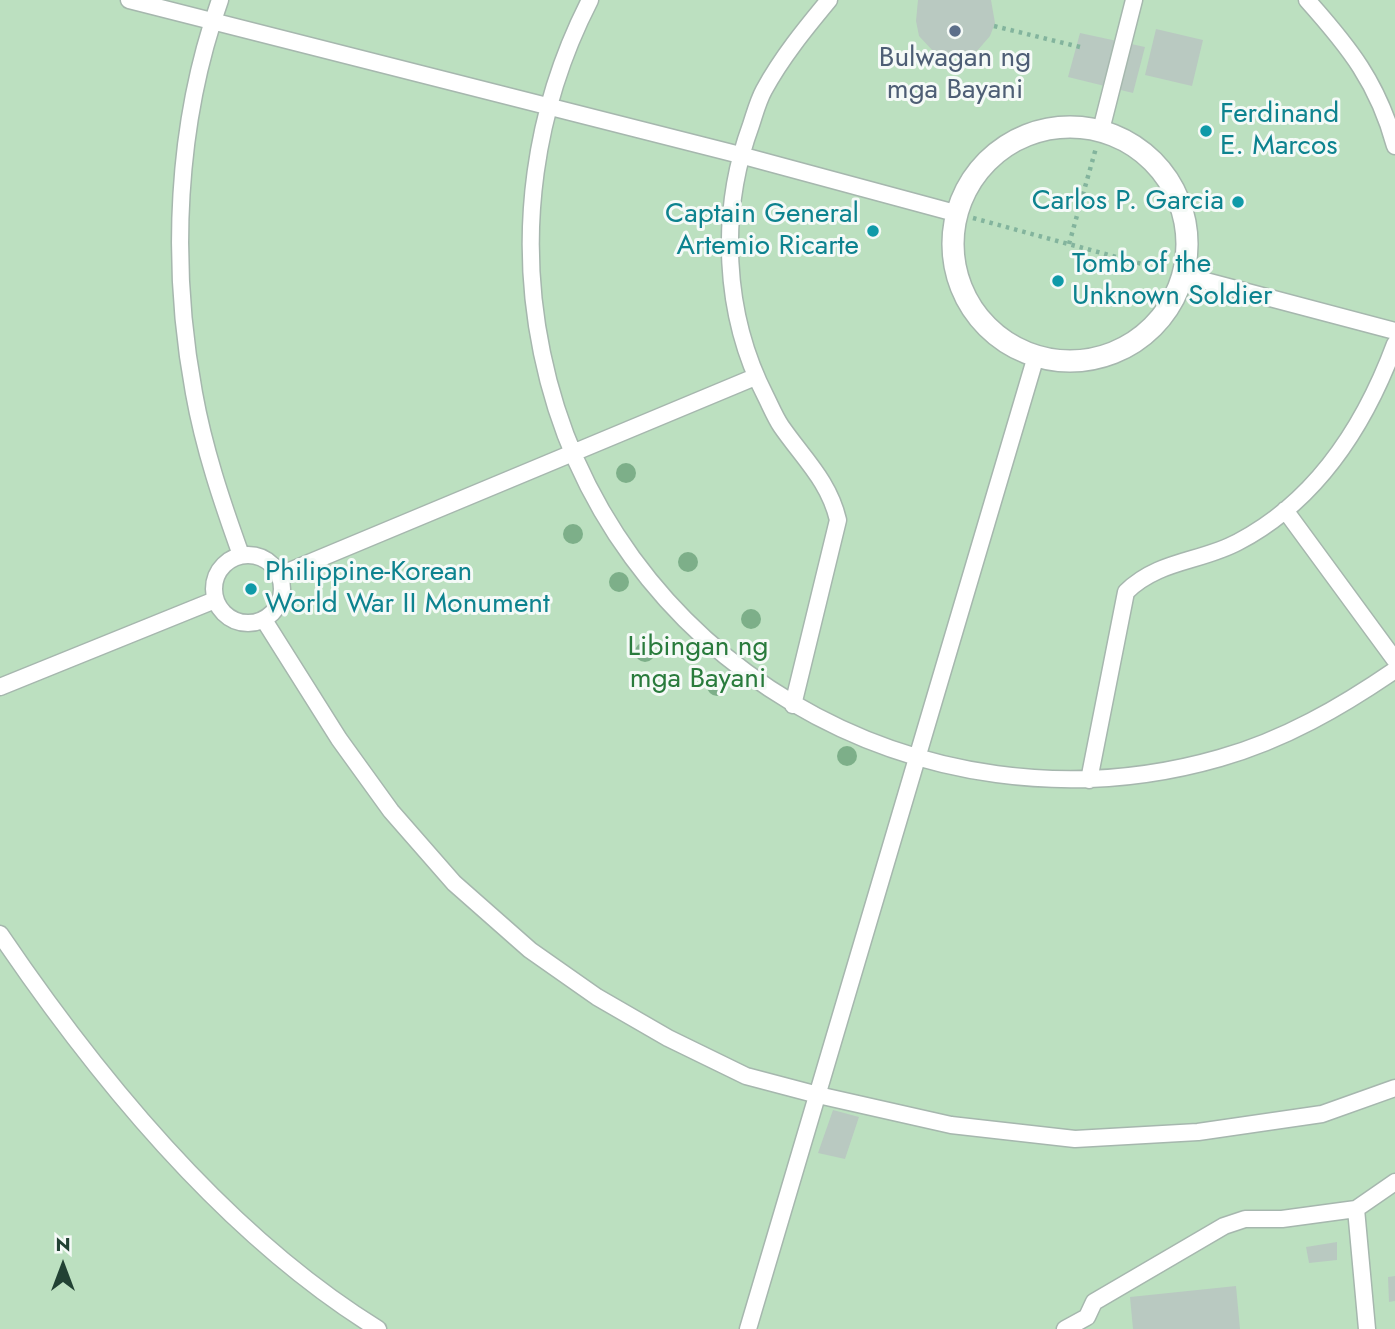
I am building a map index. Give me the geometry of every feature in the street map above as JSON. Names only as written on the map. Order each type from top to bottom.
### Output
[{"type":"street","points":[[1055,127],[1101,130],[1122,138],[1142,151],[1159,167],[1172,186],[1182,207],[1187,229],[1188,252],[1184,275],[1175,297],[1162,317],[1127,347],[1105,356],[1082,360],[1036,356],[1015,348],[996,335],[979,319],[967,301],[957,280],[953,258],[952,236],[956,214],[964,192],[976,172],[992,155],[1011,142],[1032,132],[1055,127]]},
{"type":"lane","points":[[129,0],[740,155],[956,214]]},
{"type":"lane","points":[[220,0],[194,86],[180,233],[184,314],[193,392],[212,474],[241,555]]},
{"type":"lane","points":[[590,0],[572,35],[547,107],[533,177],[529,247],[537,330],[549,387],[572,454],[618,537],[641,571],[685,622],[737,667],[793,705],[853,736],[917,759],[1031,779],[1088,779],[1156,773],[1234,753],[1284,735],[1345,704],[1395,670]]},
{"type":"lane","points":[[793,705],[838,520],[829,490],[779,423],[755,377],[738,323],[730,262],[730,211],[740,155],[762,92],[790,48],[829,0]]},
{"type":"lane","points":[[1101,130],[1134,0]]},
{"type":"lane","points":[[1307,0],[1365,70],[1391,117],[1395,146]]},
{"type":"lane","points":[[1184,275],[1395,331]]},
{"type":"lane","points":[[1088,779],[1126,592],[1140,578],[1237,543],[1285,510],[1322,474],[1352,435],[1379,387],[1395,344]]},
{"type":"lane","points":[[748,1329],[1036,356]]},
{"type":"lane","points":[[280,575],[755,377]]},
{"type":"lane","points":[[1285,510],[1395,660]]},
{"type":"lane","points":[[241,555],[256,555],[270,562],[280,575],[283,587],[281,600],[274,612],[264,620],[249,623],[235,621],[223,612],[215,600],[214,586],[218,572],[228,561],[241,555]]},
{"type":"lane","points":[[0,687],[215,600]]},
{"type":"lane","points":[[264,620],[339,739],[391,811],[454,884],[530,950],[597,997],[668,1038],[746,1076],[951,1125],[1074,1139],[1198,1132],[1322,1114],[1395,1088]]},
{"type":"lane","points":[[0,934],[96,1066],[171,1152],[256,1238],[338,1304],[378,1329]]},
{"type":"lane","points":[[1065,1329],[1087,1317],[1094,1303],[1224,1226],[1245,1219],[1282,1219],[1356,1209],[1395,1182]]},
{"type":"lane","points":[[1356,1209],[1367,1329]]},
{"type":"path","points":[[994,26],[1084,48]]},
{"type":"path","points":[[1069,244],[1101,130]]},
{"type":"path","points":[[956,214],[1184,275]]},
{"type":"green space","name":"Libingan ng mga Bayani","points":[[0,0],[1395,0],[1395,1329],[0,1329]]},
{"type":"building","name":"Bulwagan ng mga Bayani","points":[[918,0],[991,0],[995,23],[990,36],[977,51],[953,56],[933,51],[919,36],[916,21]]},
{"type":"building","points":[[1156,29],[1203,40],[1192,86],[1145,75]]},
{"type":"building","points":[[1080,33],[1145,47],[1133,93],[1068,77]]},
{"type":"building","points":[[833,1110],[859,1117],[845,1159],[818,1153]]},
{"type":"building","points":[[1337,1242],[1337,1260],[1309,1263],[1306,1247]]},
{"type":"building","points":[[1395,1276],[1395,1301],[1389,1302],[1388,1277]]},
{"type":"building","points":[[1236,1286],[1240,1329],[1133,1329],[1130,1297]]},
{"type":"place","name":"Bulwagan ng mga Bayani","points":[[955,31]]},
{"type":"place","name":"Ferdinand E. Marcos","points":[[1206,131]]},
{"type":"place","name":"Carlos P. Garcia","points":[[1238,202]]},
{"type":"place","name":"Captain General Artemio Ricarte","points":[[873,231]]},
{"type":"place","name":"Tomb of the Unknown Soldier","points":[[1058,281]]},
{"type":"place","name":"Philippine-Korean World War II Monument","points":[[251,589]]}]
